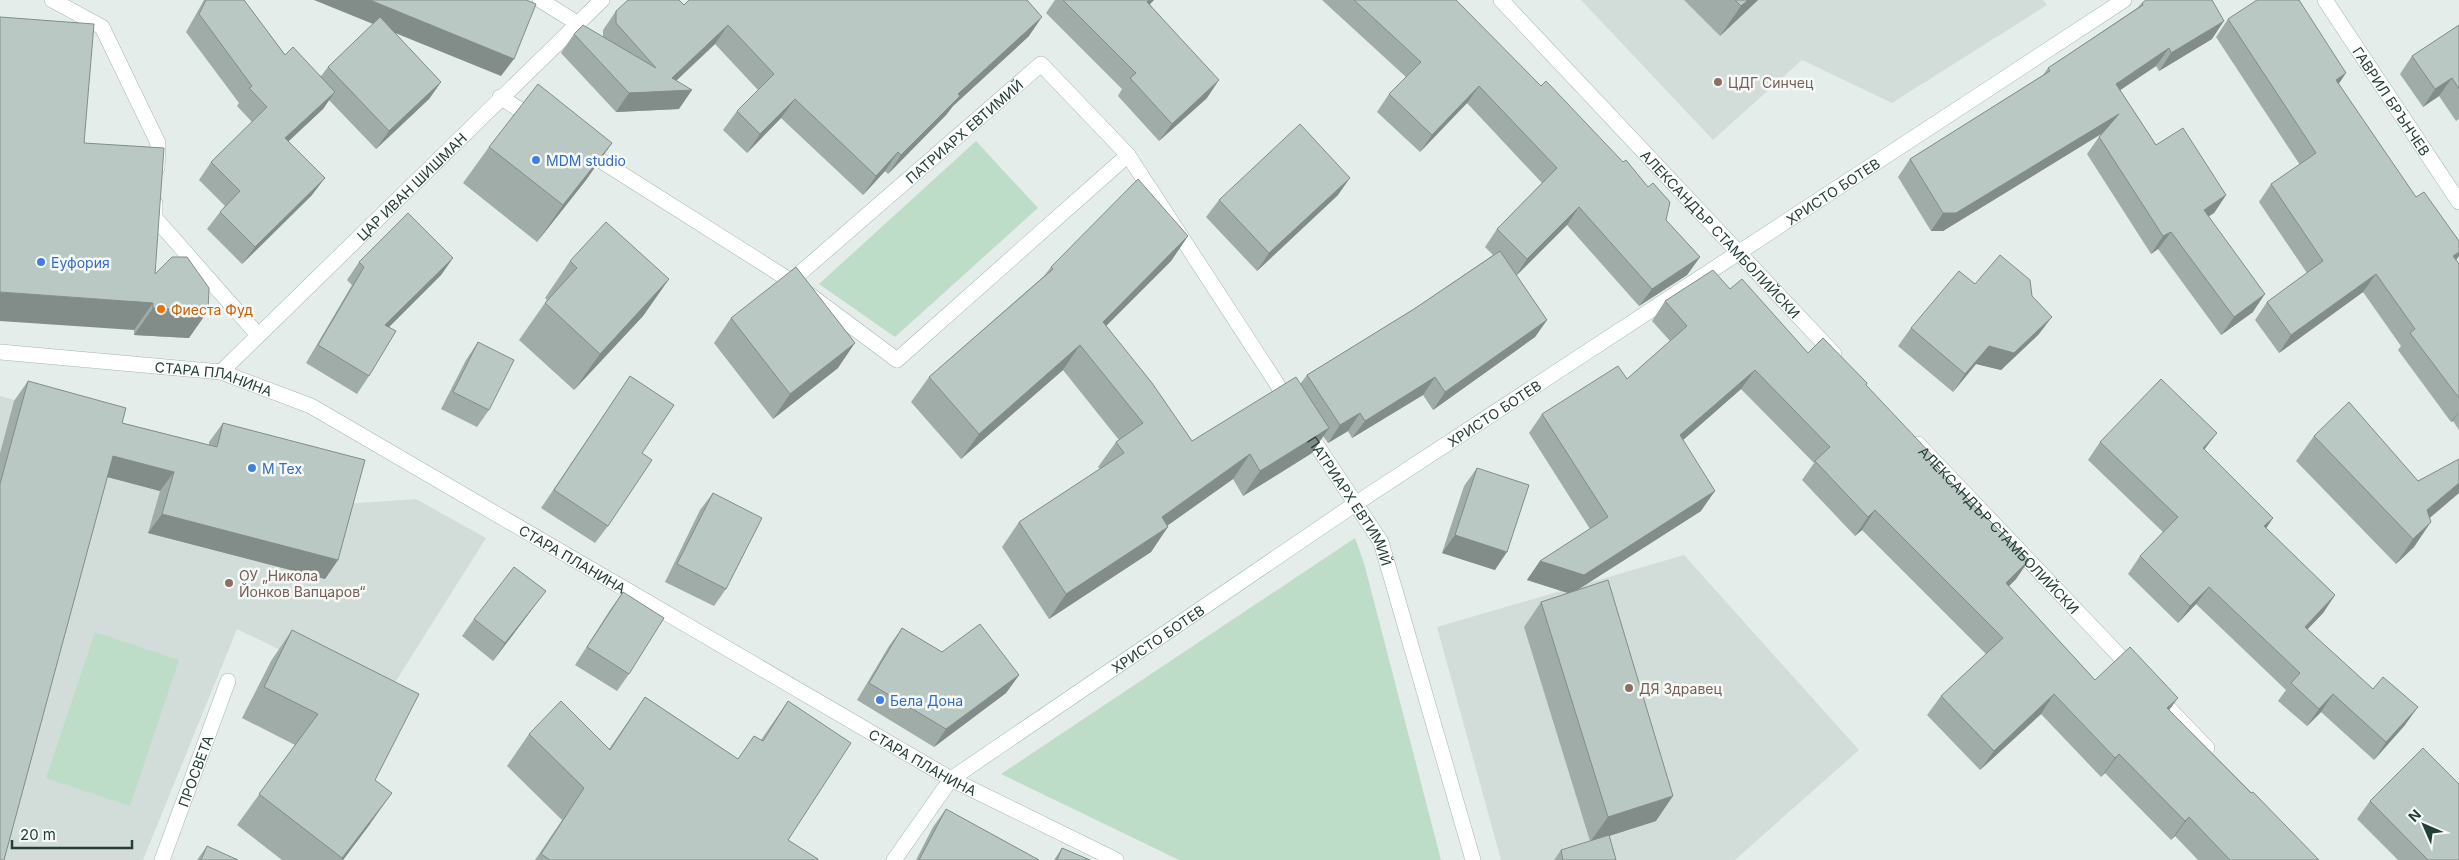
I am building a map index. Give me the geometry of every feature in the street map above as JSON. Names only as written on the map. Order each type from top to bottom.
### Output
[{"type":"street","points":[[52,0],[102,27],[158,143],[155,218],[258,335]]},
{"type":"street","points":[[540,0],[577,23]]},
{"type":"street","name":"ЦАР ИВАН ШИШМАН","points":[[221,372],[602,0]]},
{"type":"street","name":"АЛЕКСАНДЪР СТАМБОЛИЙСКИ","points":[[1501,0],[1841,362]]},
{"type":"street","name":"ХРИСТО БОТЕВ","points":[[894,860],[951,779],[1355,504],[2124,0]]},
{"type":"street","name":"ГАВРИЛ БРЪНЧЕВ","points":[[2325,0],[2459,202]]},
{"type":"street","name":"ПАТРИАРХ ЕВТИМИЙ","points":[[791,281],[1041,64],[1128,155],[1381,542],[1473,860]]},
{"type":"street","points":[[500,98],[550,129]]},
{"type":"street","points":[[575,144],[791,281],[897,360],[1128,155]]},
{"type":"street","name":"СТАРА ПЛАНИНА","points":[[0,352],[221,372],[311,406],[951,779],[1116,860]]},
{"type":"street","name":"АЛЕКСАНДЪР СТАМБОЛИЙСКИ","points":[[1909,434],[2217,759]]},
{"type":"street","name":"ПРОСВЕТА","points":[[162,860],[228,681]]},
{"type":"shaded area","name":"ЦДГ Синчец","points":[[1581,0],[2043,0],[2047,5],[1892,103],[1802,60],[1713,140]]},
{"type":"shaded area","name":"ОУ „Никола Йонков Вапцаров“","points":[[0,396],[113,427],[345,504],[416,499],[486,538],[384,700],[237,629],[143,860],[0,860]]},
{"type":"shaded area","name":"ДЯ Здравец","points":[[1684,555],[1859,750],[1735,860],[1501,860],[1437,627]]},
{"type":"green space","points":[[976,141],[1038,208],[895,337],[819,284]]},
{"type":"green space","points":[[1355,538],[1364,563],[1441,860],[1179,860],[1001,774]]},
{"type":"green space","points":[[95,632],[179,660],[130,806],[46,778]]},
{"type":"building","points":[[206,0],[244,0],[285,55],[293,47],[335,92],[285,138],[325,178],[255,247],[220,212],[240,191],[211,162],[267,107],[249,88],[252,86],[199,14]]},
{"type":"building","points":[[370,0],[526,0],[536,4],[514,59]]},
{"type":"building","points":[[628,0],[679,0],[684,5],[689,0],[1027,0],[1042,17],[958,94],[960,96],[901,155],[898,152],[876,176],[795,99],[760,134],[737,111],[774,74],[728,25],[672,78],[692,90],[629,93],[574,34],[583,25],[656,68],[616,23],[616,11]]},
{"type":"building","points":[[1063,0],[1149,0],[1147,2],[1219,80],[1172,124],[1130,78],[1136,73]]},
{"type":"building","points":[[1354,0],[1456,0],[1541,86],[1546,81],[1623,162],[1626,160],[1648,187],[1653,183],[1670,202],[1666,220],[1700,257],[1652,289],[1579,207],[1527,259],[1497,229],[1557,168],[1479,86],[1432,135],[1389,94],[1421,62]]},
{"type":"building","points":[[1735,0],[1748,0],[1741,6]]},
{"type":"building","points":[[2146,0],[2212,0],[2224,21],[2171,53],[2169,48],[2116,84],[2156,145],[2183,128],[2226,195],[2204,210],[2265,294],[2234,317],[2171,232],[2163,236],[2099,137],[2119,114],[1956,213],[1943,213],[1910,159],[2050,71],[2048,68],[2143,5],[2142,3]]},
{"type":"building","points":[[2257,0],[2299,0],[2346,73],[2336,80],[2416,197],[2424,192],[2459,241],[2459,252],[2453,256],[2459,264],[2459,398],[2410,333],[2415,329],[2376,274],[2291,335],[2267,302],[2323,261],[2271,184],[2316,153],[2228,19]]},
{"type":"building","points":[[0,17],[94,24],[84,143],[164,148],[155,274],[172,257],[187,257],[209,288],[208,311],[153,308],[153,303],[0,292]]},
{"type":"building","points":[[380,17],[441,82],[389,131],[328,67]]},
{"type":"building","points":[[2459,25],[2459,89],[2452,78],[2435,89],[2412,56]]},
{"type":"building","points":[[538,84],[612,143],[563,205],[489,147]]},
{"type":"building","points":[[1300,124],[1350,178],[1269,253],[1219,200]]},
{"type":"building","points":[[1138,179],[1188,236],[1103,322],[1152,383],[1192,441],[1296,377],[1329,428],[1260,471],[1250,454],[1162,517],[1168,527],[1066,594],[1019,522],[1124,453],[1116,442],[1143,423],[1080,345],[979,434],[929,377],[1053,269],[1051,267]]},
{"type":"building","points":[[408,213],[453,258],[385,325],[396,331],[369,376],[318,345],[364,267],[359,262]]},
{"type":"building","points":[[606,222],[669,279],[600,354],[545,303],[577,268],[570,261]]},
{"type":"building","points":[[1500,251],[1547,320],[1445,392],[1435,377],[1365,421],[1360,413],[1340,425],[1307,375],[1414,309]]},
{"type":"building","points":[[2000,255],[2030,280],[2032,296],[2052,317],[2014,353],[1989,346],[1965,374],[1911,328],[1959,271],[1975,284]]},
{"type":"building","points":[[796,267],[855,343],[790,394],[731,318]]},
{"type":"building","points":[[1713,270],[1730,289],[1742,279],[1808,353],[1823,338],[1867,383],[1866,385],[1933,456],[1929,460],[2029,560],[2006,583],[2095,680],[2130,647],[2178,698],[2167,708],[2319,860],[2230,860],[2189,817],[2185,821],[2119,754],[2115,758],[2054,694],[1994,751],[1941,696],[2003,638],[1875,510],[1868,517],[1815,461],[1830,447],[1755,370],[1680,435],[1715,491],[1584,575],[1540,561],[1608,517],[1542,414],[1618,366],[1627,379],[1687,326],[1665,301]]},
{"type":"building","points":[[478,342],[514,360],[489,410],[453,392]]},
{"type":"building","points":[[630,376],[674,405],[642,453],[652,460],[608,526],[554,490]]},
{"type":"building","points":[[2161,379],[2217,433],[2203,448],[2273,518],[2264,526],[2335,595],[2305,627],[2373,689],[2383,677],[2418,707],[2386,742],[2333,694],[2319,709],[2291,683],[2300,673],[2209,587],[2190,606],[2140,556],[2178,517],[2100,442]]},
{"type":"building","points":[[28,381],[126,408],[122,423],[217,447],[223,423],[365,460],[338,560],[162,514],[174,472],[113,456],[4,860],[0,860],[0,484]]},
{"type":"building","points":[[2349,402],[2418,481],[2459,459],[2459,483],[2427,510],[2431,522],[2413,539],[2314,436]]},
{"type":"building","points":[[1477,468],[1529,485],[1507,552],[1455,535]]},
{"type":"building","points":[[713,493],[762,518],[726,589],[677,564]]},
{"type":"building","points":[[514,567],[546,591],[505,643],[474,619]]},
{"type":"building","points":[[1608,580],[1673,796],[1608,817],[1541,602]]},
{"type":"building","points":[[623,592],[664,618],[629,674],[587,647]]},
{"type":"building","points":[[980,624],[1019,675],[946,729],[869,683],[902,628],[942,652]]},
{"type":"building","points":[[292,630],[419,694],[375,780],[392,793],[342,858],[259,794],[318,714],[264,687]]},
{"type":"building","points":[[645,697],[738,759],[754,736],[763,741],[788,701],[851,743],[788,840],[818,860],[550,860],[541,854],[584,788],[529,734],[561,701],[610,750]]},
{"type":"building","points":[[2423,748],[2459,784],[2459,860],[2428,860],[2370,801]]},
{"type":"building","points":[[946,809],[1039,860],[919,860]]},
{"type":"building","points":[[1609,835],[1616,860],[1563,860],[1561,850]]},
{"type":"building","points":[[207,846],[238,860],[201,860]]},
{"type":"building","points":[[1062,848],[1090,860],[1057,860]]},
{"type":"place","name":"ЦДГ Синчец","points":[[1718,82]]},
{"type":"place","name":"MDM studio","points":[[536,160]]},
{"type":"place","name":"Еуфория","points":[[41,262]]},
{"type":"place","name":"Фиеста Фуд","points":[[161,309]]},
{"type":"place","name":"М Тех","points":[[252,468]]},
{"type":"place","name":"ОУ „Никола Йонков Вапцаров“","points":[[229,583]]},
{"type":"place","name":"ДЯ Здравец","points":[[1629,688]]},
{"type":"place","name":"Бела Дона","points":[[880,700]]}]
